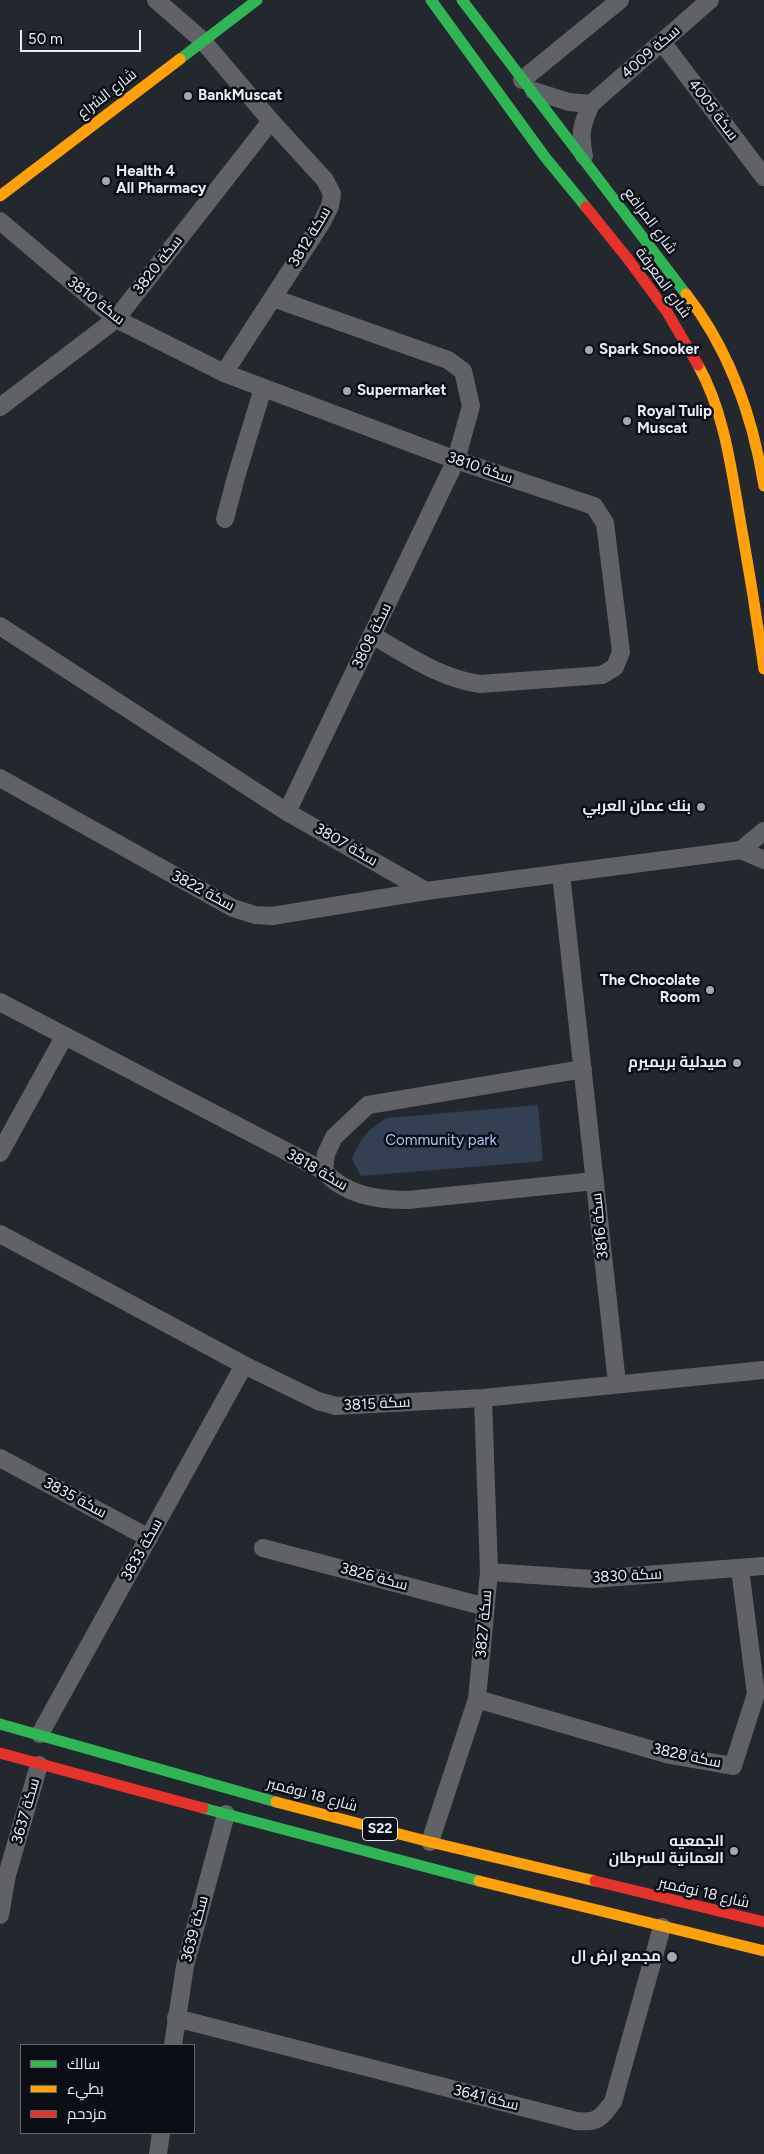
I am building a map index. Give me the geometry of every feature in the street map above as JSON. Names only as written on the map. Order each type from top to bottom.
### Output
[{"type":"main road","name":"شارع الشراع","points":[[0,196],[202,40],[257,0]]},
{"type":"main road","points":[[416,0],[446,20]]},
{"type":"main road","points":[[431,0],[446,20]]},
{"type":"main road","name":"شارع المرافع","points":[[462,0],[692,301],[716,340],[736,380],[754,434],[764,486]]},
{"type":"main road","name":"شارع المعرفة","points":[[446,20],[545,156],[628,259],[667,312],[709,385],[726,446],[759,602],[764,668]]},
{"type":"main road","points":[[719,464],[726,446]]},
{"type":"main road","name":"شارع 18 نوفمبر","points":[[0,1724],[229,1789],[430,1842],[764,1922]]},
{"type":"main road","name":"S22","points":[[0,1753],[431,1870],[764,1951]]},
{"type":"street","name":"سكة 3812","points":[[156,0],[202,40],[271,121],[325,180],[332,194],[330,206],[322,222],[224,373]]},
{"type":"street","points":[[591,104],[568,102],[526,85],[620,0]]},
{"type":"street","name":"سكة 4009","points":[[585,160],[581,141],[582,123],[591,104],[710,0]]},
{"type":"street","name":"سكة 4005","points":[[662,42],[764,177]]},
{"type":"street","name":"سكة 3820","points":[[0,407],[116,319],[271,121]]},
{"type":"street","name":"سكة 3810","points":[[0,221],[116,319],[224,373],[456,460],[594,506],[605,523],[621,652],[616,667],[602,675],[480,684],[461,681],[443,676],[372,635]]},
{"type":"street","name":"سكة 3808","points":[[273,298],[448,360],[463,371],[471,406],[456,460],[287,812]]},
{"type":"street","points":[[225,519],[262,388]]},
{"type":"street","name":"سكة 3807","points":[[0,626],[287,812],[426,891]]},
{"type":"street","name":"سكة 3822","points":[[0,778],[233,908],[254,915],[272,916],[426,891]]},
{"type":"street","points":[[741,850],[764,831]]},
{"type":"street","points":[[426,891],[741,850],[764,860]]},
{"type":"street","name":"سكة 3816","points":[[562,874],[617,1383]]},
{"type":"street","name":"سكة 3818","points":[[0,1002],[324,1171],[333,1182],[368,1197],[387,1200],[408,1200],[595,1182]]},
{"type":"street","points":[[0,1153],[64,1037]]},
{"type":"street","points":[[324,1171],[326,1154],[334,1137],[368,1105],[583,1068]]},
{"type":"street","name":"سكة 3815","points":[[0,1234],[244,1365],[318,1401],[336,1406],[483,1398],[617,1383],[764,1370]]},
{"type":"street","name":"سكة 3833","points":[[40,1734],[244,1365]]},
{"type":"street","name":"سكة 3827","points":[[430,1842],[477,1699],[489,1572],[483,1398]]},
{"type":"street","name":"سكة 3835","points":[[0,1458],[149,1538]]},
{"type":"street","name":"سكة 3826","points":[[263,1548],[486,1607]]},
{"type":"street","name":"سكة 3830","points":[[489,1572],[592,1579],[764,1566]]},
{"type":"street","name":"سكة 3828","points":[[477,1699],[670,1754],[733,1766],[756,1694],[740,1569]]},
{"type":"street","name":"سكة 3637","points":[[0,1915],[7,1875],[39,1765]]},
{"type":"street","name":"سكة 3639","points":[[173,2044],[184,1966],[226,1814]]},
{"type":"street","name":"سكة 3641","points":[[176,2018],[566,2118],[592,2122],[602,2116],[613,2102],[662,1927]]},
{"type":"street","points":[[158,2154],[161,2134]]},
{"type":"green space","name":"Community park","points":[[538,1105],[543,1161],[361,1176],[352,1159],[365,1135],[386,1118]]},
{"type":"traffic: fast","points":[[180,59],[257,0]]},
{"type":"traffic: fast","points":[[431,0],[545,157],[586,207]]},
{"type":"traffic: fast","points":[[462,0],[686,294]]},
{"type":"traffic: fast","points":[[0,1724],[276,1802]]},
{"type":"traffic: fast","points":[[203,1808],[479,1881]]},
{"type":"traffic: slow","points":[[0,196],[180,59]]},
{"type":"traffic: slow","points":[[686,294],[715,338],[737,385],[753,435],[764,486]]},
{"type":"traffic: slow","points":[[698,365],[714,401],[725,440],[747,556],[764,669]]},
{"type":"traffic: slow","points":[[276,1802],[430,1842],[595,1881]]},
{"type":"traffic: slow","points":[[479,1881],[764,1951]]},
{"type":"traffic: jam","points":[[586,207],[667,312],[698,365]]},
{"type":"traffic: jam","points":[[0,1753],[203,1808]]},
{"type":"traffic: jam","points":[[595,1881],[764,1922]]},
{"type":"place","name":"BankMuscat","points":[[188,96]]},
{"type":"place","name":"Health 4 All Pharmacy","points":[[106,181]]},
{"type":"place","name":"Spark Snooker","points":[[589,350]]},
{"type":"place","name":"Supermarket","points":[[347,391]]},
{"type":"place","name":"Royal Tulip Muscat","points":[[627,421]]},
{"type":"place","name":"بنك عمان العربي","points":[[701,807]]},
{"type":"place","name":"The Chocolate Room","points":[[710,990]]},
{"type":"place","name":"صيدلية بريميرم","points":[[737,1063]]},
{"type":"place","name":"الجمعيه العمانية للسرطان","points":[[734,1851]]},
{"type":"place","name":"مجمع ارض ال","points":[[672,1957]]}]
